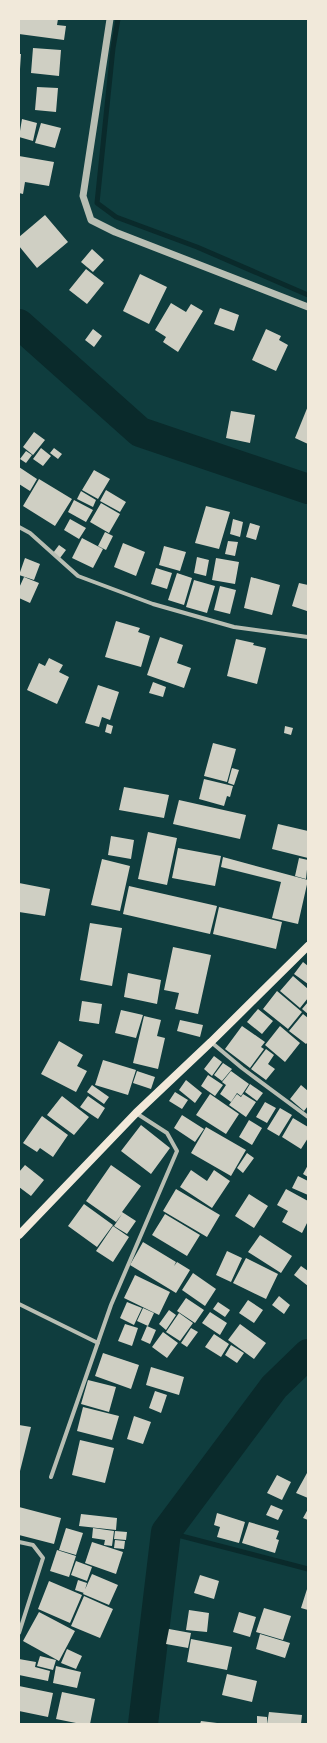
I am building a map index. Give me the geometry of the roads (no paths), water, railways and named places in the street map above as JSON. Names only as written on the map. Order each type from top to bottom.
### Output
[{"type":"main road","points":[[19,1235],[136,1113],[211,1042],[308,946]]},
{"type":"street","points":[[110,19],[83,196],[91,220],[115,232],[308,307]]},
{"type":"street","points":[[19,527],[30,533],[78,576],[153,604],[234,627],[308,637]]},
{"type":"street","points":[[211,1042],[242,1068],[308,1117]]},
{"type":"street","points":[[51,1477],[111,1305],[177,1151],[167,1133],[136,1113]]},
{"type":"street","points":[[19,1304],[98,1343]]},
{"type":"street","points":[[19,1542],[33,1545],[43,1558],[19,1633]]},
{"type":"waterway","points":[[118,19],[113,48],[97,203],[116,217],[197,247],[308,295]]},
{"type":"waterway","points":[[19,324],[140,432],[308,489]]},
{"type":"waterway","points":[[143,1724],[166,1532],[274,1387],[308,1354]]},
{"type":"waterway","points":[[166,1532],[308,1569]]}]
